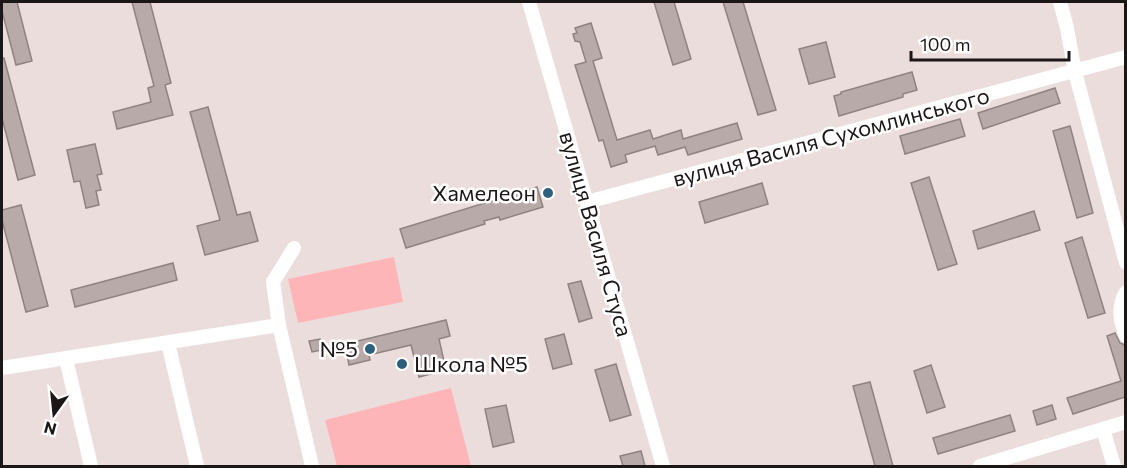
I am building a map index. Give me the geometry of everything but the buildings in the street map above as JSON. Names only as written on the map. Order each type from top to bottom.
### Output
[{"type":"street","name":"вулиця Василя Стуса","points":[[529,2],[663,466]]},
{"type":"street","points":[[1060,2],[1075,72],[1125,263]]},
{"type":"street","name":"вулиця Василя Сухомлинського","points":[[587,202],[1125,57]]},
{"type":"street","points":[[294,248],[273,282],[279,326],[312,466]]},
{"type":"street","points":[[1125,292],[1119,317],[1125,336]]},
{"type":"street","points":[[2,368],[279,326]]},
{"type":"street","points":[[168,343],[197,466]]},
{"type":"street","points":[[66,359],[91,466]]},
{"type":"street","points":[[980,466],[1001,463],[1125,422]]},
{"type":"street","points":[[1103,429],[1114,466]]},
{"type":"shaded area","points":[[394,257],[403,302],[298,323],[288,279]]},
{"type":"shaded area","points":[[451,388],[471,466],[337,466],[325,420]]},
{"type":"place","name":"Хамелеон","points":[[548,193]]},
{"type":"place","name":"№5","points":[[370,349]]},
{"type":"place","name":"Школа №5","points":[[402,364]]}]
